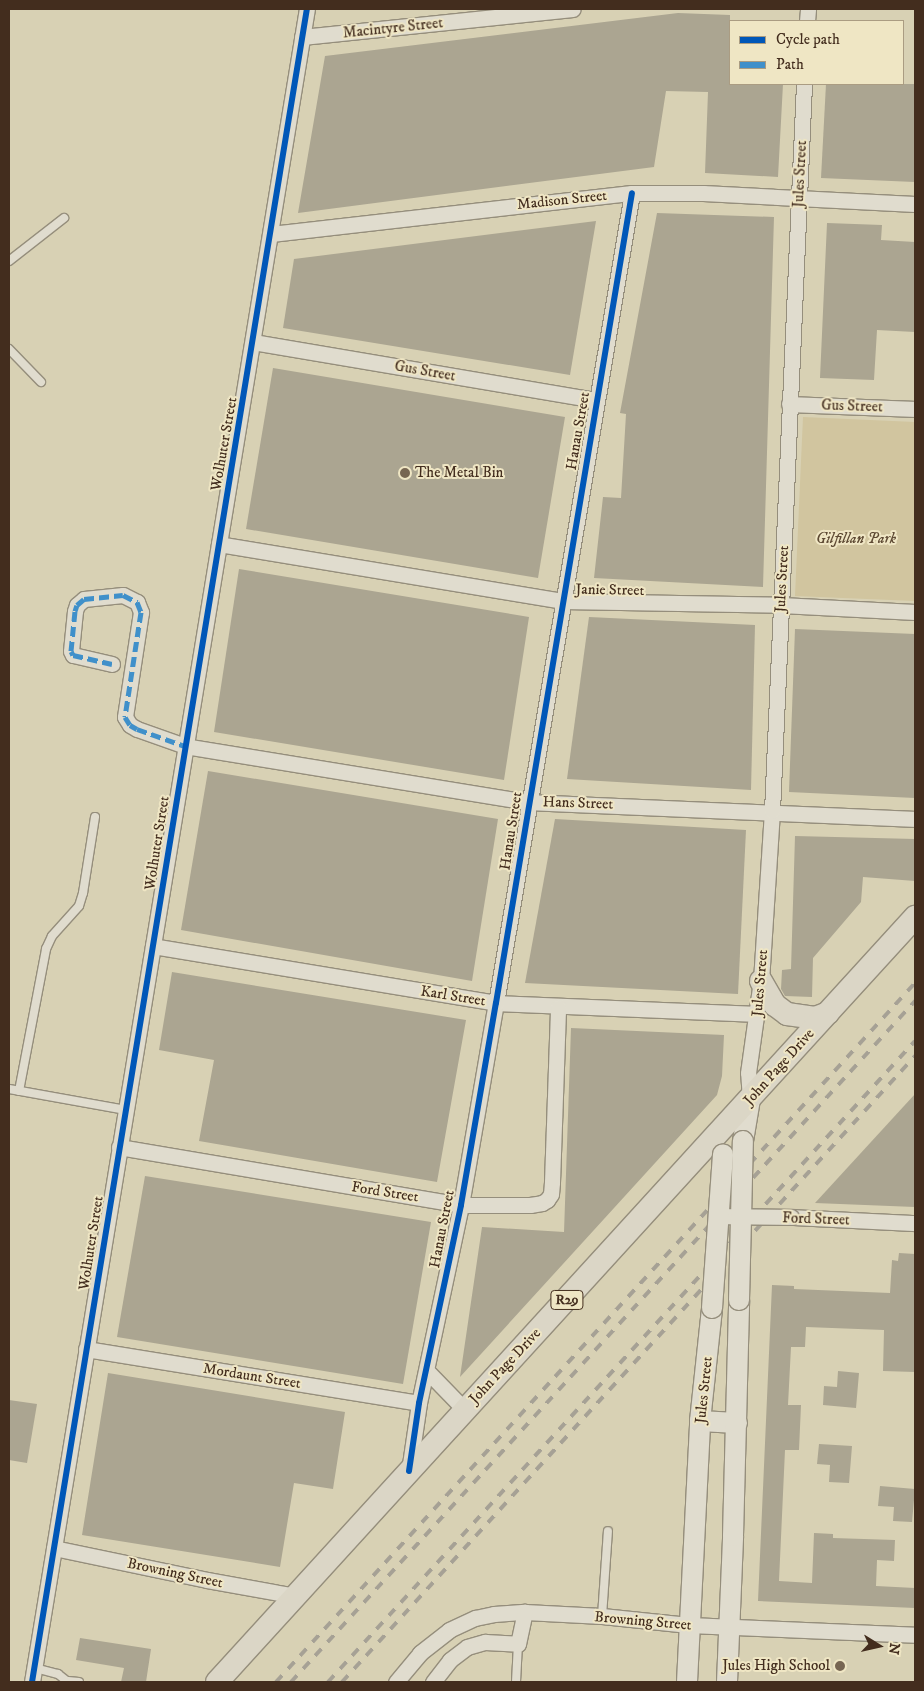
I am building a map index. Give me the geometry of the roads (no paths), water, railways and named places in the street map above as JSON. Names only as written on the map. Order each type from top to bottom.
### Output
[{"type":"main road","name":"John Page Drive","points":[[217,1682],[915,917]]},
{"type":"main road","points":[[761,981],[775,1005],[786,1014],[815,1018],[828,1013]]},
{"type":"main road","name":"Jules Street","points":[[727,1682],[736,1423],[740,1216],[743,1141],[750,1099]]},
{"type":"main road","name":"Jules Street","points":[[687,1682],[700,1421],[712,1308],[723,1154],[729,1120]]},
{"type":"main road","points":[[700,1421],[736,1423]]},
{"type":"street","name":"Wolhuter Street","points":[[33,1675],[185,746],[254,342],[307,9]]},
{"type":"street","name":"Macintyre Street","points":[[302,37],[573,9]]},
{"type":"street","name":"Jules Street","points":[[750,1099],[748,1073],[761,981],[772,811],[804,85]]},
{"type":"street","name":"Madison Street","points":[[271,234],[632,193],[703,193],[915,204]]},
{"type":"street","name":"Hanau Street","points":[[409,1471],[419,1403],[460,1205],[496,1003],[528,802],[632,193]]},
{"type":"street","name":"Gus Street","points":[[254,342],[596,400]]},
{"type":"street","name":"Gus Street","points":[[789,404],[915,409]]},
{"type":"street","name":"Janie Street","points":[[219,544],[562,601],[781,605],[915,612]]},
{"type":"street","name":"Hans Street","points":[[112,664],[72,655],[76,610],[79,602],[84,599],[122,595],[137,602],[141,612],[126,710],[127,722],[138,729],[185,746],[528,802],[772,811],[915,819]]},
{"type":"street","name":"Karl Street","points":[[153,946],[496,1003],[757,1014]]},
{"type":"street","name":"Ford Street","points":[[120,1147],[460,1205],[530,1205],[547,1200],[551,1194],[558,1007]]},
{"type":"street","name":"Jules Street","points":[[729,1120],[748,1073]]},
{"type":"street","name":"Ford Street","points":[[718,1216],[792,1217],[915,1223]]},
{"type":"street","name":"Mordaunt Street","points":[[86,1349],[419,1403]]},
{"type":"street","points":[[426,1371],[465,1410]]},
{"type":"street","name":"Browning Street","points":[[54,1548],[207,1580],[296,1596]]},
{"type":"street","points":[[433,1682],[450,1660],[467,1647],[485,1642],[518,1644],[525,1612]]},
{"type":"street","name":"Browning Street","points":[[396,1682],[420,1653],[460,1624],[494,1614],[525,1612],[602,1616],[689,1625],[915,1635]]},
{"type":"lane","points":[[9,261],[64,218]]},
{"type":"lane","points":[[9,349],[41,382]]},
{"type":"lane","points":[[19,1091],[46,949],[52,936],[79,906],[83,893],[95,817]]},
{"type":"lane","points":[[9,1089],[126,1110]]},
{"type":"lane","points":[[602,1616],[608,1531]]},
{"type":"lane","points":[[516,1682],[518,1644]]},
{"type":"lane","points":[[33,1675],[58,1674],[68,1682],[79,1682]]},
{"type":"railway","points":[[276,1682],[915,983]]},
{"type":"railway","points":[[291,1682],[915,1001]]},
{"type":"railway","points":[[328,1682],[915,1041]]},
{"type":"railway","points":[[342,1682],[915,1056]]},
{"type":"place","name":"The Metal Bin","points":[[405,473]]},
{"type":"place","name":"Jules High School","points":[[840,1666]]},
{"type":"park label","name":"Gilfillan Park","points":[[856,539]]}]
